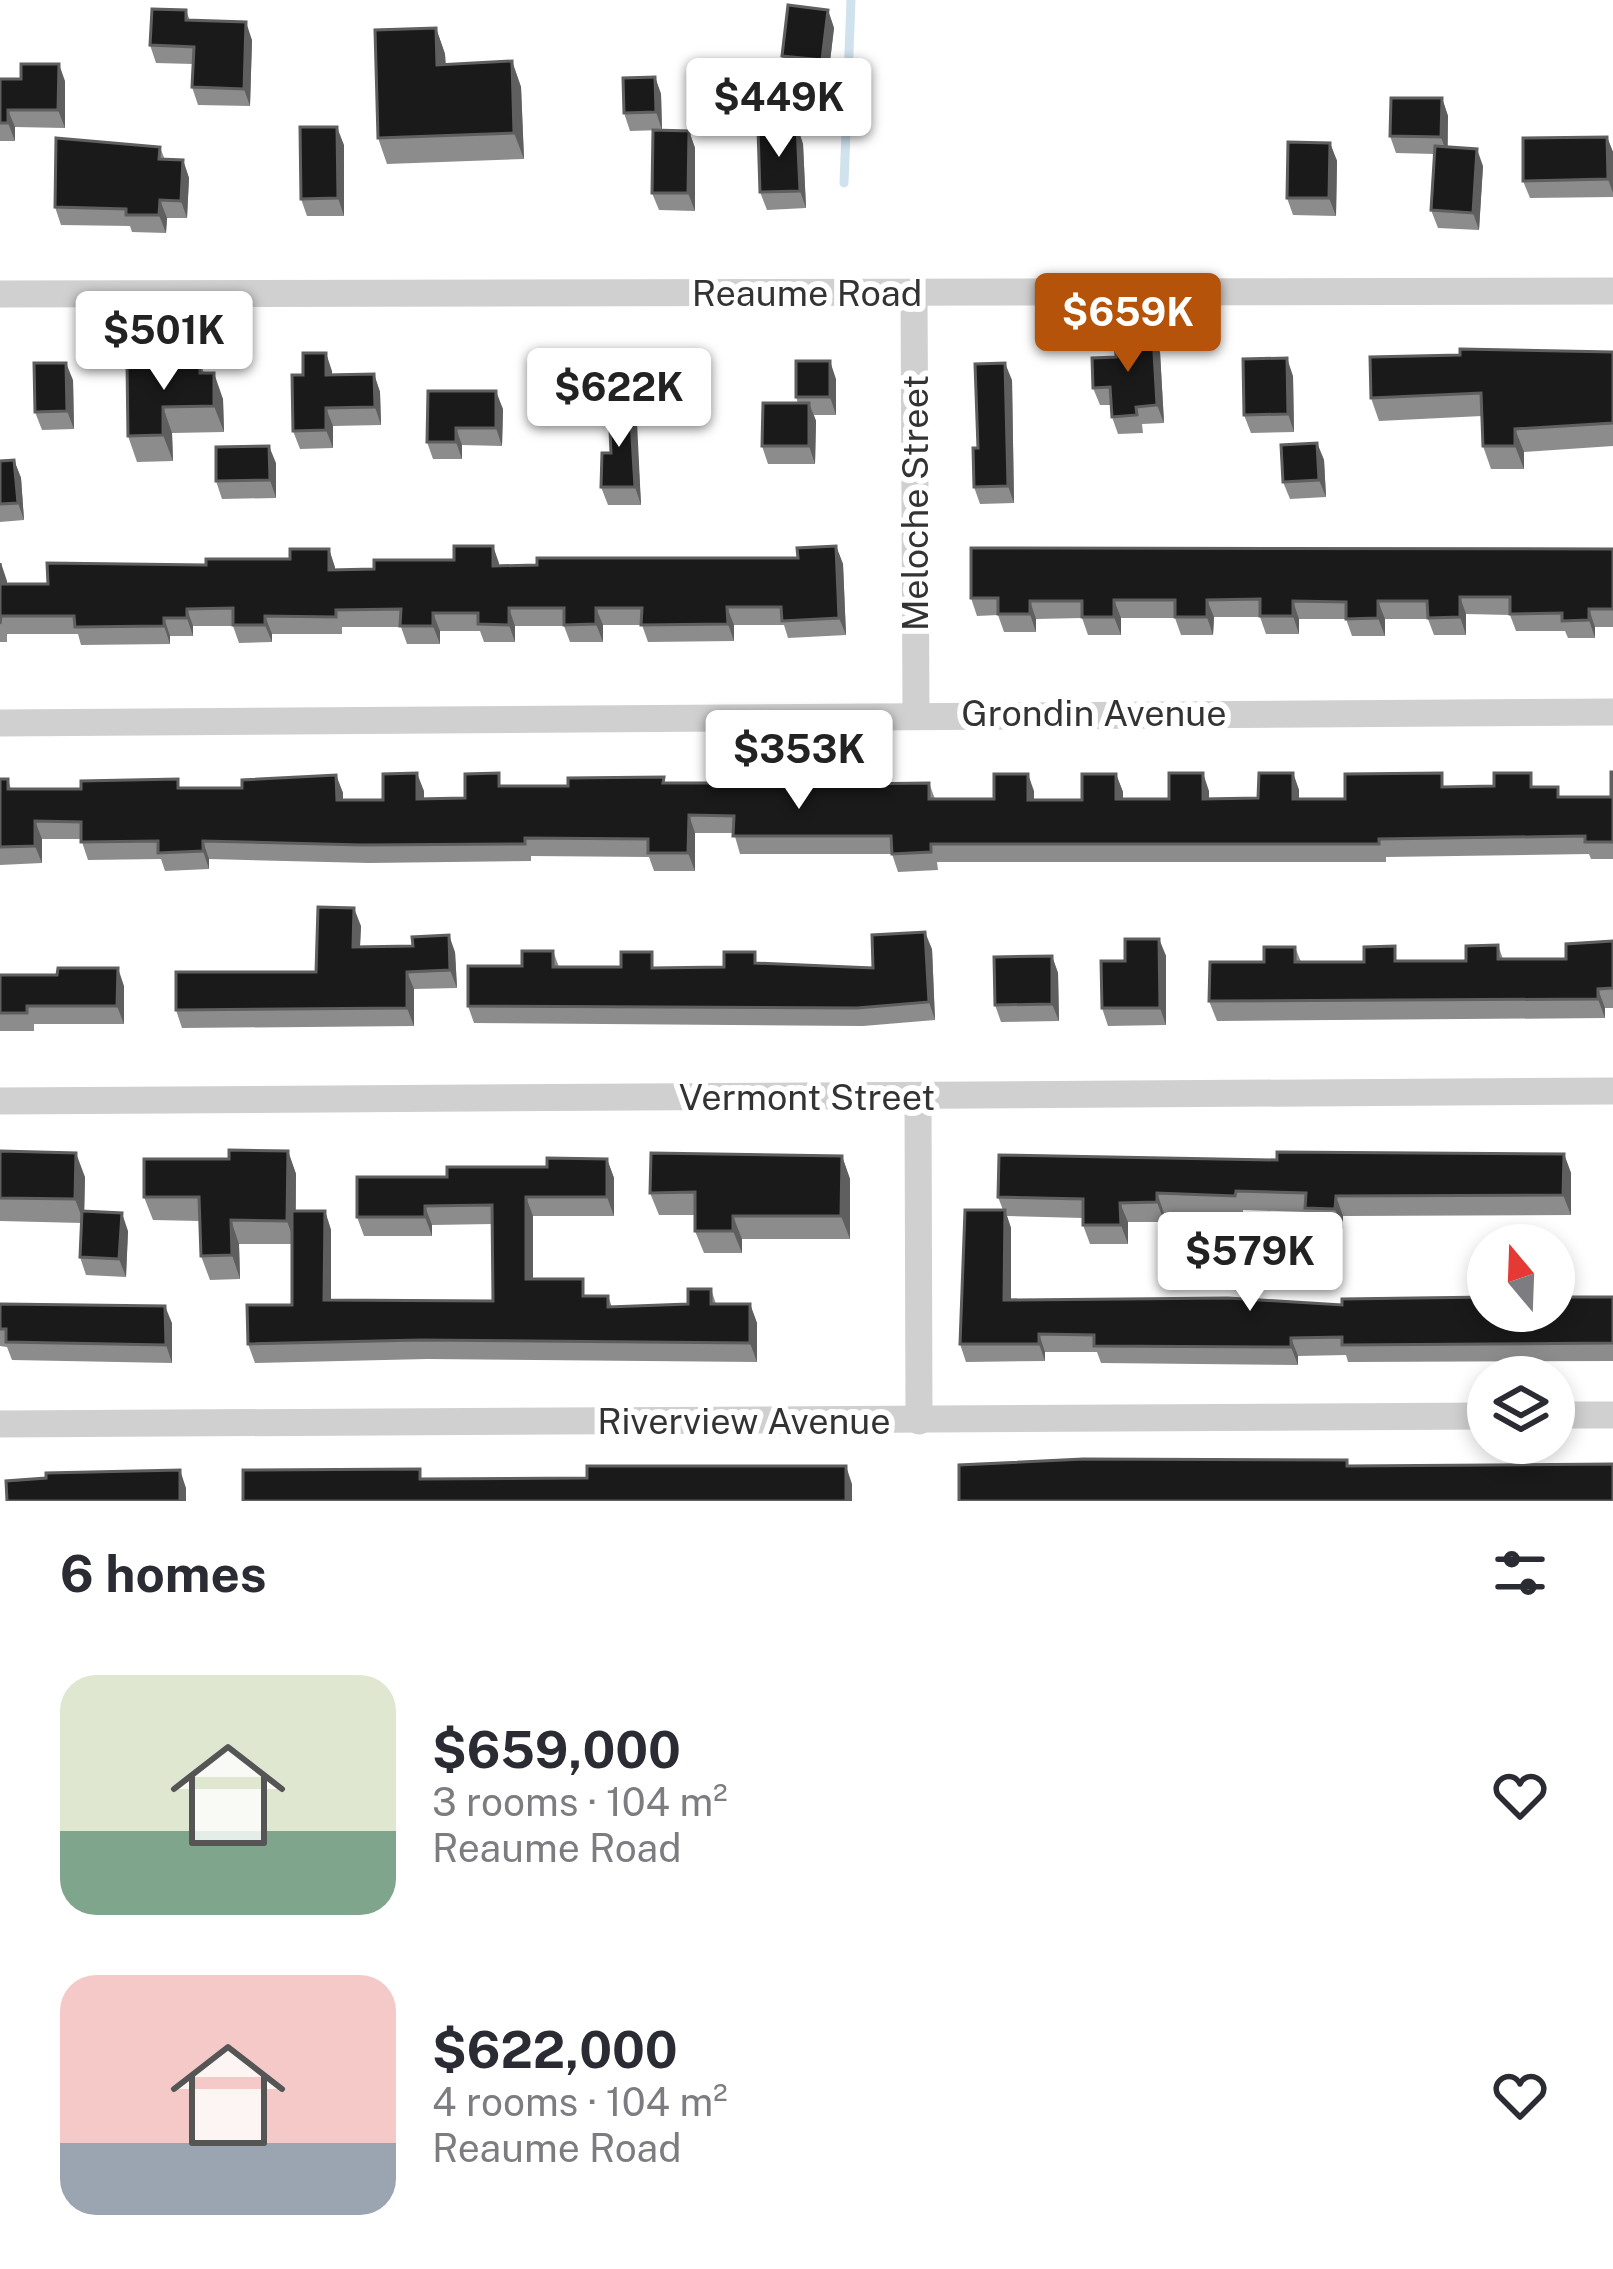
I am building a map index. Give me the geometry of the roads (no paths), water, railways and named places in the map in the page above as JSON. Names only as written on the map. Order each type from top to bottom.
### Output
[{"type":"street","name":"Reaume Road","points":[[0,294],[1613,291]]},
{"type":"street","name":"Meloche Street","points":[[914,292],[916,713]]},
{"type":"street","name":"Grondin Avenue","points":[[0,723],[916,713],[1613,712]]},
{"type":"street","name":"Vermont Street","points":[[0,1101],[1613,1091]]},
{"type":"street","points":[[918,1097],[919,1420]]},
{"type":"street","points":[[1575,1415],[1613,1415]]},
{"type":"street","name":"Riverview Avenue","points":[[0,1424],[1467,1416]]},
{"type":"waterway","points":[[844,183],[851,0]]}]
